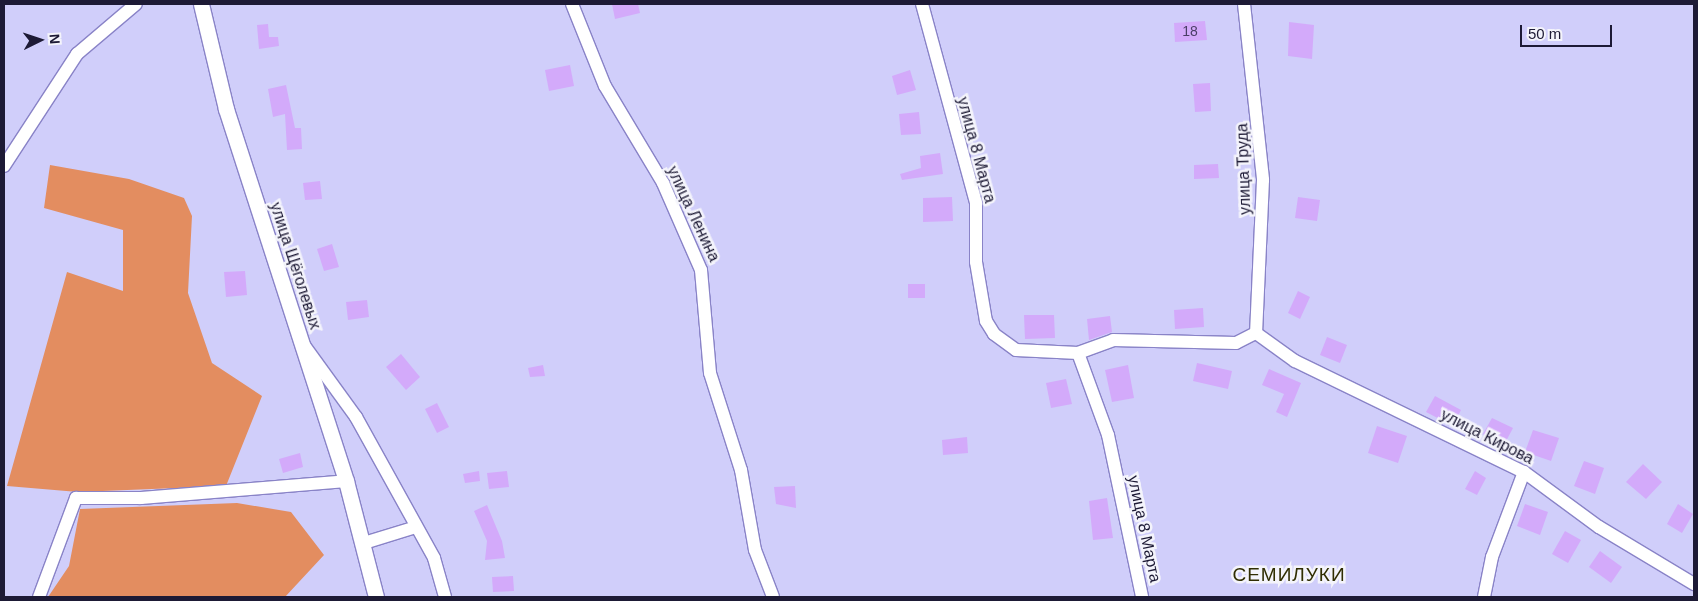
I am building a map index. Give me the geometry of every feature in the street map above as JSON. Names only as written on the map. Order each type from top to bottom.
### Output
[{"type":"main road","name":"улица Щёголевых","points":[[201,4],[226,109],[299,340]]},
{"type":"main road","points":[[299,340],[346,480],[364,543],[376,597]]},
{"type":"street","points":[[4,166],[77,54],[136,4]]},
{"type":"street","name":"улица Ленина","points":[[572,4],[605,86],[663,183],[702,270],[710,373],[740,470],[755,550],[773,597]]},
{"type":"street","name":"улица 8 Марта","points":[[922,4],[976,203],[976,262],[986,321],[994,334],[1016,350],[1078,353],[1113,340],[1236,343],[1256,333]]},
{"type":"street","name":"улица Труда","points":[[1244,4],[1263,180],[1256,333]]},
{"type":"street","name":"улица Кирова","points":[[1256,333],[1295,361],[1524,472],[1599,527],[1694,584]]},
{"type":"street","name":"улица Щёголевых","points":[[299,340],[356,416],[434,558],[445,597]]},
{"type":"street","name":"улица 8 Марта","points":[[1078,353],[1108,435],[1142,597]]},
{"type":"street","points":[[1484,597],[1492,557],[1524,472]]},
{"type":"street","points":[[39,597],[76,498],[141,498],[346,480]]},
{"type":"street","points":[[364,543],[416,527]]},
{"type":"shaded area","points":[[50,165],[129,179],[184,198],[192,216],[188,293],[212,363],[262,396],[226,486],[78,492],[7,486],[67,272],[123,291],[123,230],[44,208]]},
{"type":"shaded area","points":[[237,503],[291,512],[324,555],[285,597],[48,597],[69,566],[80,509]]},
{"type":"building","points":[[612,4],[638,4],[640,13],[615,19]]},
{"type":"building","points":[[1205,21],[1207,40],[1175,42],[1174,23]]},
{"type":"building","points":[[1289,22],[1314,25],[1312,59],[1288,56]]},
{"type":"building","points":[[268,24],[269,37],[278,37],[279,46],[259,49],[257,25]]},
{"type":"building","points":[[570,65],[574,86],[549,91],[545,70]]},
{"type":"building","points":[[910,70],[916,90],[897,95],[892,76]]},
{"type":"building","points":[[1210,83],[1211,111],[1195,112],[1193,84]]},
{"type":"building","points":[[286,85],[295,128],[301,128],[302,149],[287,150],[285,114],[273,117],[268,89]]},
{"type":"building","points":[[919,112],[921,134],[901,135],[899,114]]},
{"type":"building","points":[[940,153],[943,174],[902,180],[900,174],[921,168],[920,156]]},
{"type":"building","points":[[1218,164],[1219,178],[1194,179],[1194,165]]},
{"type":"building","points":[[320,181],[322,199],[305,200],[303,183]]},
{"type":"building","points":[[952,197],[953,221],[923,222],[923,198]]},
{"type":"building","points":[[1298,197],[1320,200],[1317,221],[1295,218]]},
{"type":"building","points":[[332,244],[339,267],[324,271],[317,249]]},
{"type":"building","points":[[245,271],[247,295],[226,297],[224,272]]},
{"type":"building","points":[[908,284],[925,284],[925,298],[908,298]]},
{"type":"building","points":[[1298,291],[1310,297],[1300,319],[1288,313]]},
{"type":"building","points":[[367,300],[369,317],[348,320],[346,302]]},
{"type":"building","points":[[1203,308],[1204,327],[1175,329],[1174,310]]},
{"type":"building","points":[[1024,315],[1054,315],[1055,338],[1025,339]]},
{"type":"building","points":[[1110,316],[1112,332],[1089,340],[1087,319]]},
{"type":"building","points":[[1327,337],[1347,345],[1340,363],[1320,355]]},
{"type":"building","points":[[401,354],[420,377],[406,390],[386,367]]},
{"type":"building","points":[[1197,363],[1232,371],[1228,389],[1193,381]]},
{"type":"building","points":[[543,365],[545,376],[530,377],[528,368]]},
{"type":"building","points":[[1128,365],[1134,398],[1112,402],[1105,370]]},
{"type":"building","points":[[1269,369],[1301,383],[1287,417],[1276,412],[1284,394],[1262,385]]},
{"type":"building","points":[[1066,379],[1072,404],[1051,408],[1046,383]]},
{"type":"building","points":[[1435,396],[1461,410],[1453,426],[1426,412]]},
{"type":"building","points":[[437,403],[449,427],[437,433],[425,409]]},
{"type":"building","points":[[1492,418],[1513,428],[1504,445],[1483,434]]},
{"type":"building","points":[[1377,426],[1407,436],[1398,463],[1368,453]]},
{"type":"building","points":[[1533,430],[1559,438],[1551,461],[1525,452]]},
{"type":"building","points":[[967,437],[968,453],[943,455],[942,440]]},
{"type":"building","points":[[300,453],[303,467],[283,473],[279,459]]},
{"type":"building","points":[[1584,461],[1604,468],[1595,494],[1574,486]]},
{"type":"building","points":[[1643,464],[1662,482],[1646,499],[1626,482]]},
{"type":"building","points":[[479,471],[480,481],[465,483],[463,474]]},
{"type":"building","points":[[507,471],[509,487],[489,489],[487,473]]},
{"type":"building","points":[[1475,471],[1486,478],[1477,495],[1465,489]]},
{"type":"building","points":[[795,486],[796,508],[776,504],[774,487]]},
{"type":"building","points":[[1107,498],[1113,538],[1093,540],[1089,501]]},
{"type":"building","points":[[1525,504],[1548,512],[1540,535],[1517,526]]},
{"type":"building","points":[[1678,504],[1693,514],[1682,533],[1667,524]]},
{"type":"building","points":[[487,505],[502,541],[505,558],[485,560],[487,541],[474,511]]},
{"type":"building","points":[[1565,531],[1581,540],[1568,563],[1552,554]]},
{"type":"building","points":[[1600,551],[1622,567],[1611,583],[1589,567]]},
{"type":"building","points":[[513,576],[514,591],[493,592],[492,577]]},
{"type":"district","name":"СЕМИЛУКИ","points":[[1289,575]]}]
